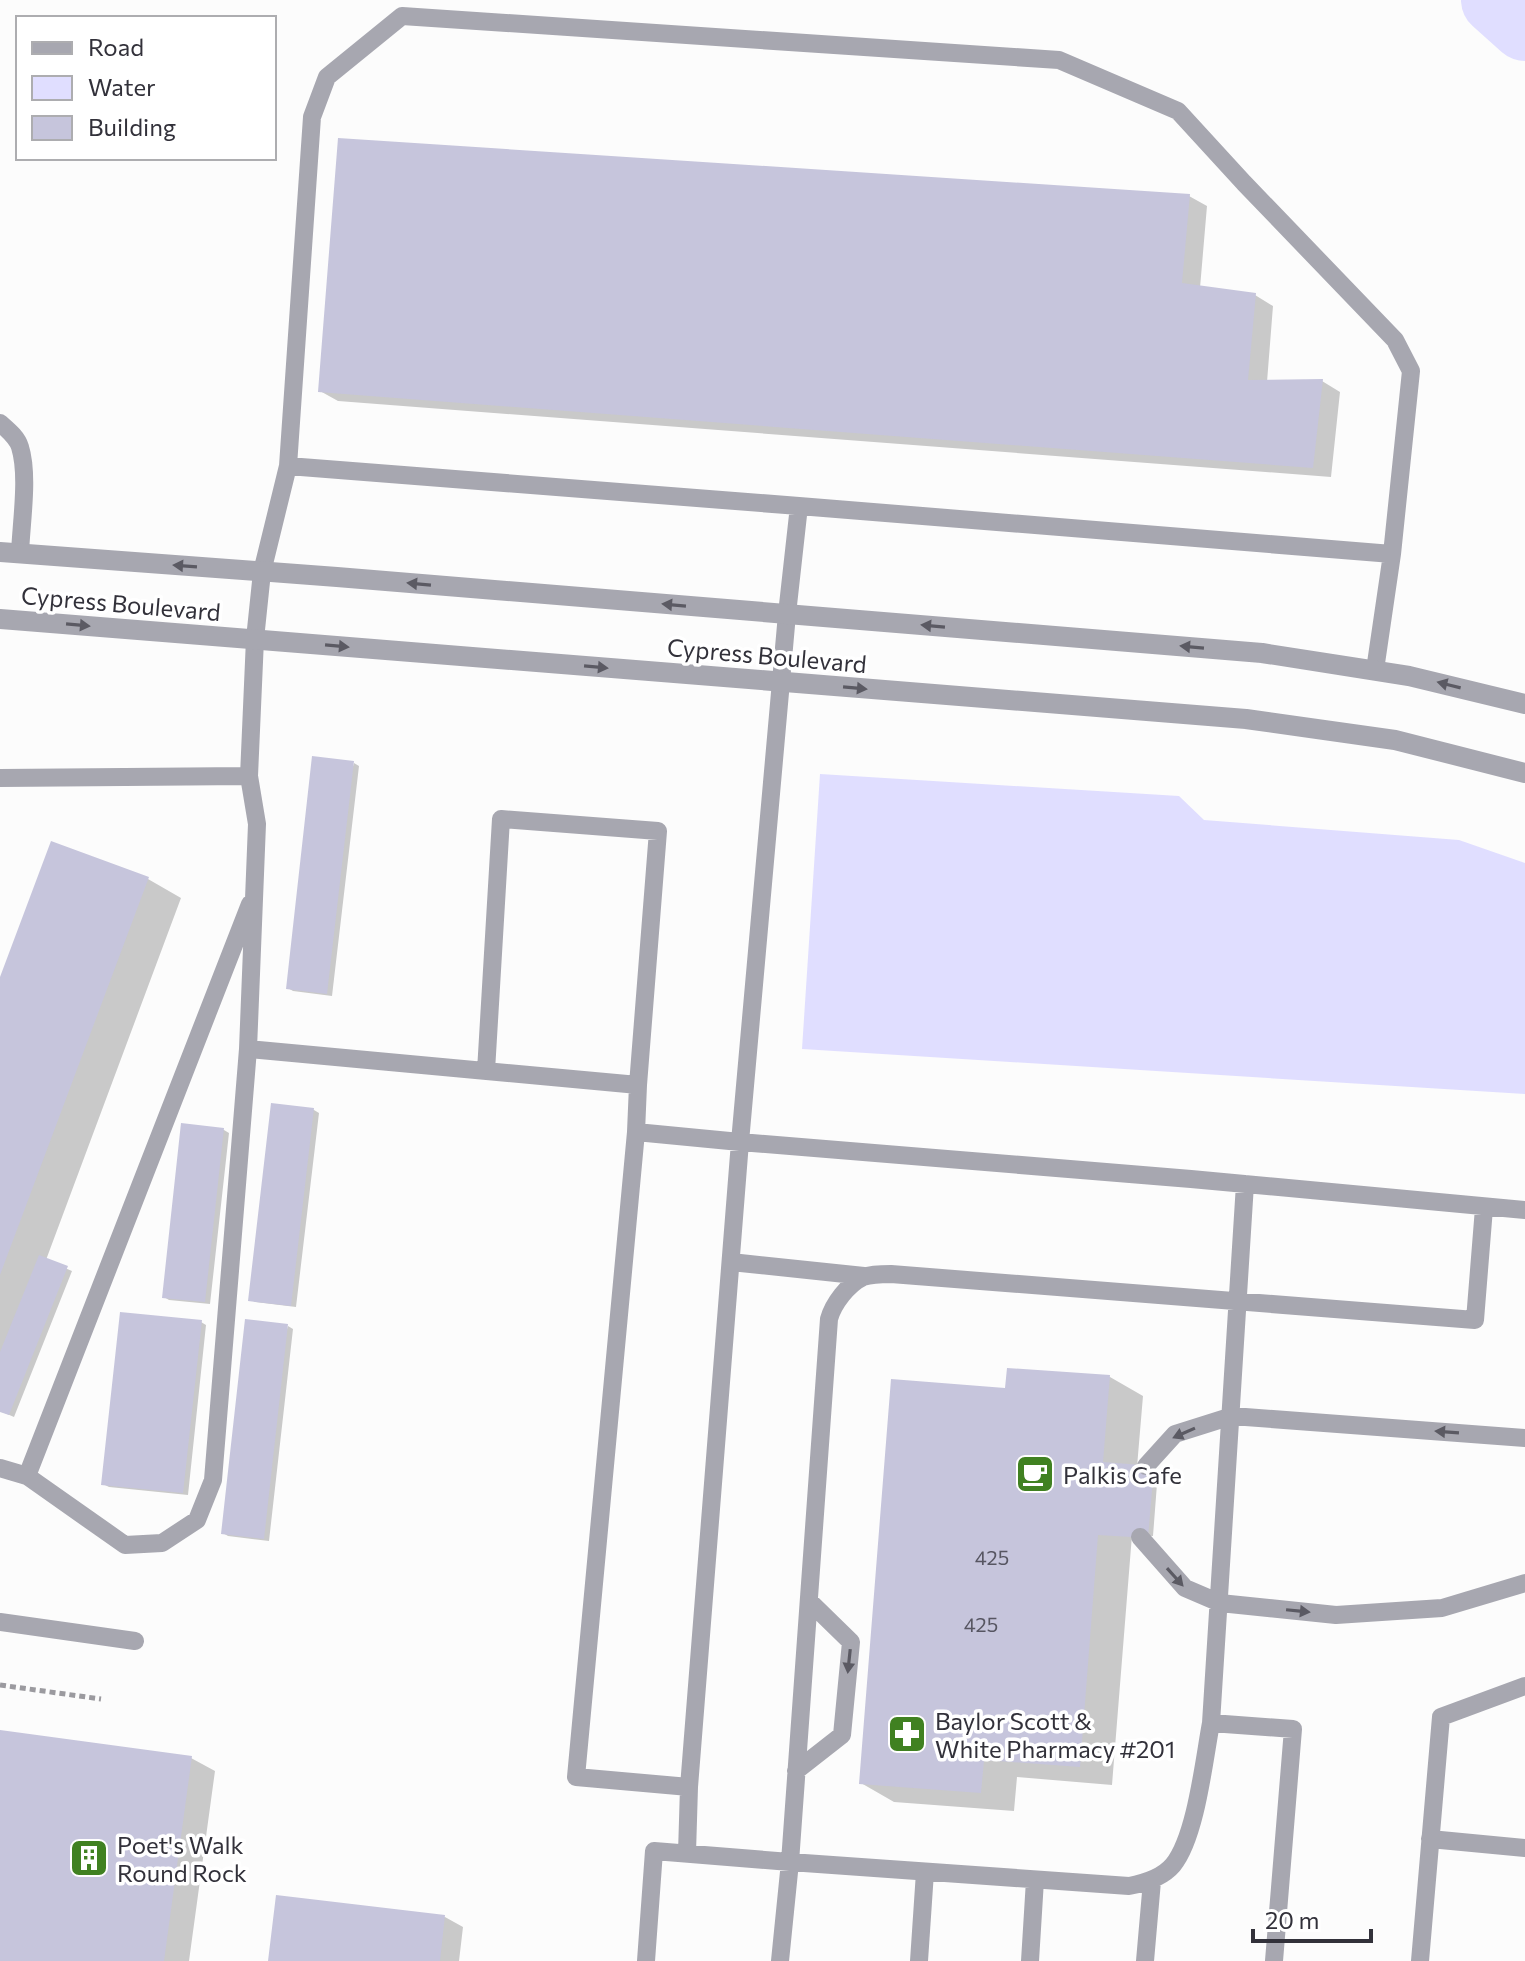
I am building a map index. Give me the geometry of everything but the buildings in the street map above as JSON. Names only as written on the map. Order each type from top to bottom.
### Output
[{"type":"street","name":"Cypress Boulevard","points":[[10,553],[1262,653],[1409,676],[1525,704]]},
{"type":"street","name":"Cypress Boulevard","points":[[0,619],[1246,719],[1395,740],[1525,773]]},
{"type":"lane","points":[[0,1468],[27,1476],[125,1545],[162,1543],[197,1520],[213,1480],[248,1049],[257,824],[249,776],[255,639],[262,572],[288,466],[312,117],[327,77],[402,16],[1059,60],[1178,111],[1395,340],[1411,371],[1392,554],[1375,670]]},
{"type":"lane","points":[[0,423],[19,445],[24,471],[10,553]]},
{"type":"lane","points":[[288,466],[1392,554]]},
{"type":"lane","points":[[687,1853],[689,1787],[740,1142],[799,506]]},
{"type":"lane","points":[[0,778],[249,776]]},
{"type":"lane","points":[[486,1071],[501,819],[658,831],[636,1132],[576,1777],[689,1787]]},
{"type":"lane","points":[[27,1476],[255,891]]},
{"type":"lane","points":[[248,1049],[638,1085]]},
{"type":"lane","points":[[636,1132],[1525,1210]]},
{"type":"lane","points":[[646,1961],[654,1851],[1129,1886],[1152,1881],[1172,1867],[1187,1839],[1211,1723],[1245,1184]]},
{"type":"lane","points":[[731,1262],[864,1276],[906,1275],[1475,1320],[1484,1208]]},
{"type":"lane","points":[[780,1961],[790,1862],[829,1319],[844,1292],[864,1276]]},
{"type":"lane","points":[[1146,1466],[1175,1434],[1232,1416],[1525,1438]]},
{"type":"lane","points":[[1140,1537],[1185,1588],[1220,1603],[1336,1615],[1442,1608],[1525,1583]]},
{"type":"lane","points":[[796,1771],[842,1735],[851,1642],[809,1601]]},
{"type":"lane","points":[[0,1622],[135,1641]]},
{"type":"lane","points":[[1420,1961],[1441,1717],[1525,1686]]},
{"type":"lane","points":[[1211,1723],[1293,1729],[1274,1961]]},
{"type":"lane","points":[[1430,1839],[1525,1848]]},
{"type":"lane","points":[[919,1961],[925,1872]]},
{"type":"lane","points":[[1030,1961],[1035,1880]]},
{"type":"lane","points":[[1145,1961],[1152,1881]]},
{"type":"path","points":[[0,1685],[101,1699]]},
{"type":"water","points":[[820,774],[1179,796],[1204,820],[1459,840],[1525,863],[1525,1094],[802,1049]]},
{"type":"waterway","points":[[1496,0],[1525,26]]},
{"type":"place","name":"Palkis Cafe","points":[[1035,1474]]},
{"type":"place","name":"Baylor Scott & White Pharmacy #201","points":[[907,1734]]},
{"type":"place","name":"Poet's Walk Round Rock","points":[[89,1858]]}]
